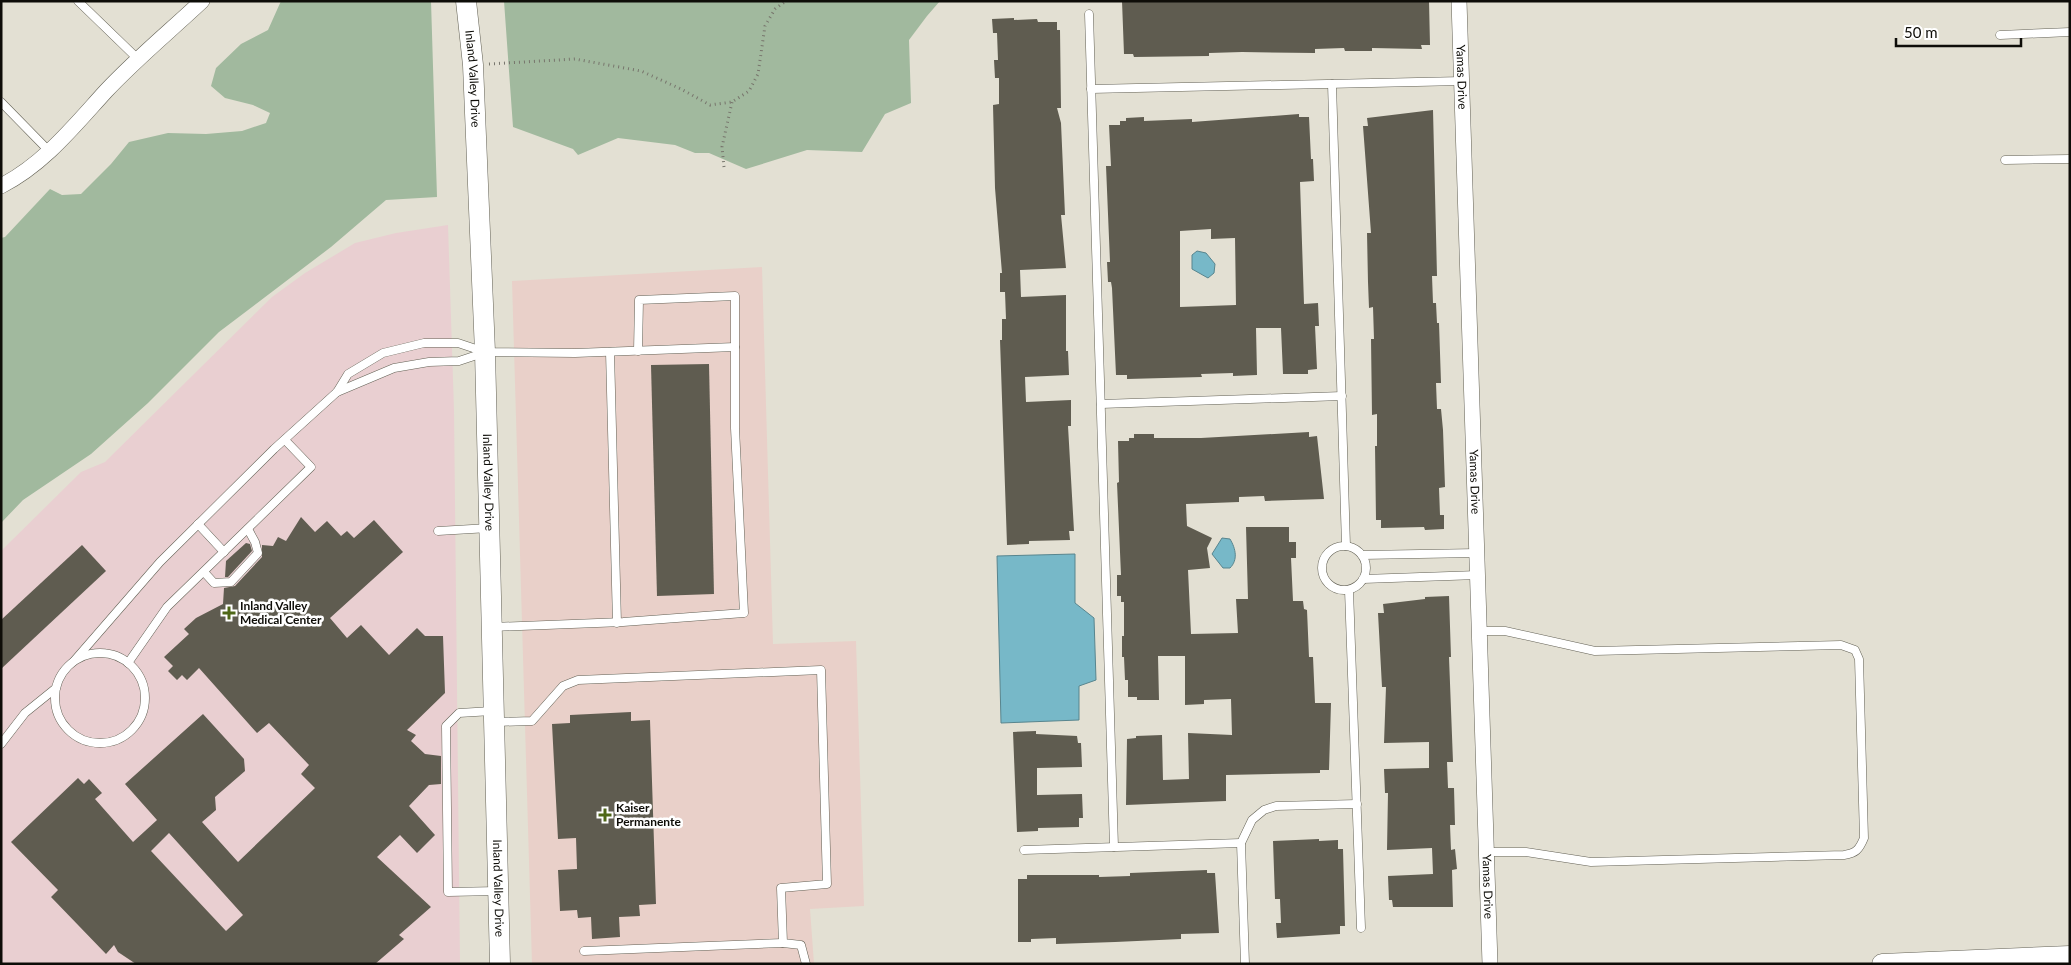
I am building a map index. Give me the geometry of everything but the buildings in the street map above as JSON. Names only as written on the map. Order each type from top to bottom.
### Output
[{"type":"street","points":[[1,186],[15,179],[50,151],[139,60],[202,1]]},
{"type":"street","name":"Inland Valley Drive","points":[[466,1],[473,64],[485,352],[500,964]]},
{"type":"street","name":"Yamas Drive","points":[[1459,1],[1490,964]]},
{"type":"street","points":[[1882,964],[2070,956]]},
{"type":"lane","points":[[78,1],[139,60]]},
{"type":"lane","points":[[1088,14],[1114,847]]},
{"type":"lane","points":[[2000,35],[2070,32]]},
{"type":"lane","points":[[1091,89],[1462,81]]},
{"type":"lane","points":[[1332,84],[1346,546]]},
{"type":"lane","points":[[1,102],[50,151]]},
{"type":"lane","points":[[2005,160],[2070,159]]},
{"type":"lane","points":[[491,627],[616,623],[744,613],[735,428],[735,296],[639,300],[638,351]]},
{"type":"lane","points":[[74,661],[87,655],[102,653],[116,656],[128,663],[138,674],[144,688],[145,702],[142,717],[134,729],[115,741],[93,743],[78,738],[67,729],[58,717],[54,703],[56,688],[66,668],[128,597],[198,524],[337,392],[348,374],[363,363],[404,346],[424,343],[458,343],[485,352]]},
{"type":"lane","points":[[337,392],[394,368],[429,362],[458,361],[485,352],[610,352],[735,347]]},
{"type":"lane","points":[[610,352],[616,623]]},
{"type":"lane","points":[[1101,404],[1342,396]]},
{"type":"lane","points":[[128,663],[167,607],[311,467],[285,440]]},
{"type":"lane","points":[[198,524],[224,552]]},
{"type":"lane","points":[[438,531],[489,528]]},
{"type":"lane","points":[[204,572],[214,583],[230,582],[247,567],[258,553],[256,542],[248,529]]},
{"type":"lane","points":[[1346,546],[1357,550],[1362,555],[1366,569],[1363,579],[1349,590],[1334,588],[1324,578],[1322,571],[1324,557],[1329,551],[1346,546]]},
{"type":"lane","points":[[1362,555],[1477,553]]},
{"type":"lane","points":[[1363,579],[1478,575]]},
{"type":"lane","points":[[1349,590],[1361,928]]},
{"type":"lane","points":[[1480,631],[1505,631],[1595,651],[1841,645],[1855,650],[1859,659],[1864,838],[1860,848],[1855,853],[1844,855],[1591,862],[1526,852],[1487,852]]},
{"type":"lane","points":[[498,891],[448,892],[446,726],[460,713],[532,721],[563,686],[578,680],[821,670],[827,884],[781,888],[783,943]]},
{"type":"lane","points":[[1,744],[25,713],[56,688]]},
{"type":"lane","points":[[1245,964],[1241,843],[1252,820],[1264,810],[1276,806],[1356,804]]},
{"type":"lane","points":[[1024,850],[1241,843]]},
{"type":"lane","points":[[584,951],[783,943],[801,945],[806,964]]},
{"type":"path","points":[[473,64],[575,59],[641,71],[681,89],[710,105],[732,102],[749,91],[758,74],[765,26],[775,9],[786,1]]},
{"type":"path","points":[[724,166],[722,147],[732,102]]},
{"type":"shaded area","name":"Inland Valley Medical Center","points":[[448,225],[454,410],[460,964],[1,964],[1,551],[81,472],[105,462],[272,297],[305,273],[355,243],[396,233]]},
{"type":"shaded area","points":[[762,267],[773,644],[856,641],[864,906],[810,909],[814,964],[532,964],[512,281]]},
{"type":"green space","points":[[281,1],[431,1],[437,197],[386,200],[331,247],[219,332],[148,403],[91,454],[23,500],[1,523],[1,238],[5,237],[50,189],[62,195],[81,194],[111,164],[129,142],[168,133],[206,134],[242,131],[266,123],[270,113],[253,105],[225,98],[211,86],[216,68],[241,44],[268,30]]},
{"type":"green space","points":[[504,1],[940,1],[909,40],[911,103],[885,114],[862,152],[807,150],[746,169],[709,153],[695,153],[675,145],[618,138],[578,155],[573,149],[513,127]]},
{"type":"water","points":[[1197,251],[1206,253],[1215,264],[1214,273],[1208,278],[1192,269],[1192,255]]},
{"type":"water","points":[[1222,538],[1230,539],[1235,550],[1234,562],[1230,568],[1223,568],[1212,554]]},
{"type":"water","points":[[1075,554],[1075,603],[1094,618],[1096,680],[1079,686],[1079,720],[1001,723],[997,556]]},
{"type":"place","name":"Inland Valley Medical Center","points":[[229,613]]},
{"type":"place","name":"Kaiser Permanente","points":[[605,815]]}]
